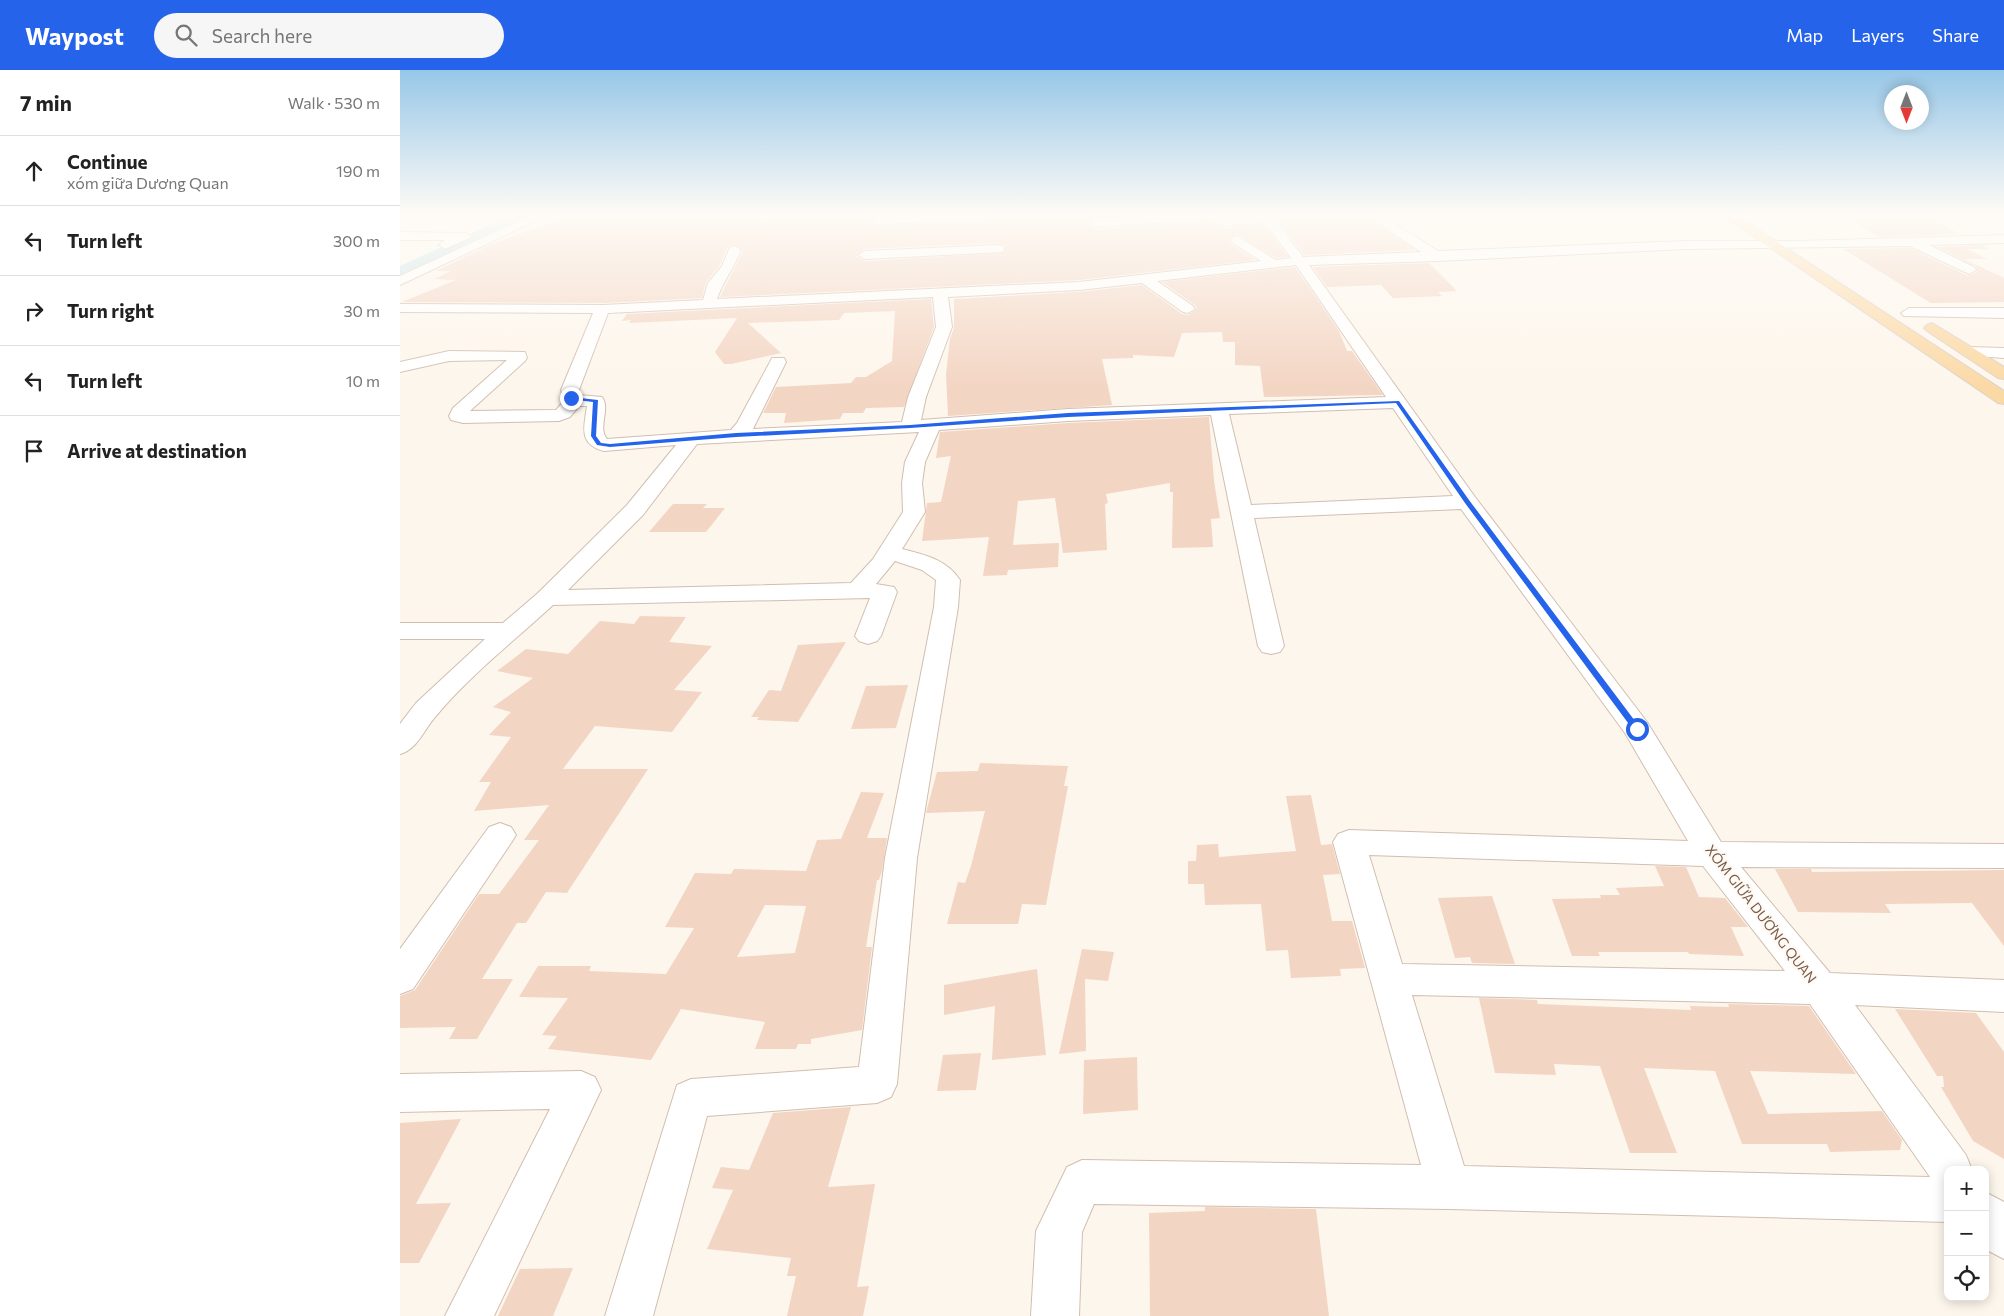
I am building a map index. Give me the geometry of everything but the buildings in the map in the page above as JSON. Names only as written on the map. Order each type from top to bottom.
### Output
[{"type":"main road","points":[[1811,271],[2004,399]]},
{"type":"main road","points":[[1905,310],[2004,374]]},
{"type":"street","points":[[400,281],[418,271]]},
{"type":"street","points":[[709,303],[715,283],[725,271]]},
{"type":"street","points":[[400,308],[603,309],[940,294],[1079,286],[1208,271]]},
{"type":"street","name":"XÓM GIỮA DƯƠNG QUAN","points":[[1307,271],[1467,502],[1637,729],[1712,854],[1820,988],[1948,1166]]},
{"type":"street","points":[[1146,279],[1188,309]]},
{"type":"street","points":[[854,297],[858,281]]},
{"type":"street","points":[[910,427],[916,397],[944,327],[940,294]]},
{"type":"street","points":[[574,400],[571,398],[570,390],[603,309]]},
{"type":"street","points":[[1905,310],[2004,313]]},
{"type":"street","points":[[1969,352],[2004,353]]},
{"type":"street","points":[[400,367],[449,356],[519,355],[519,358],[459,412],[458,416],[463,417],[559,415],[564,413],[574,400]]},
{"type":"street","points":[[736,435],[744,426],[778,362]]},
{"type":"street","points":[[574,400],[596,401],[594,436],[599,444],[690,440],[736,435],[910,427],[1068,415],[1398,402]]},
{"type":"street","points":[[1219,410],[1271,646]]},
{"type":"street","points":[[858,590],[874,573],[914,512],[912,484],[915,462],[932,425]]},
{"type":"street","points":[[400,744],[426,709],[472,664],[547,598],[635,510],[690,440]]},
{"type":"street","points":[[1242,512],[1467,502]]},
{"type":"street","points":[[629,1316],[691,1098],[877,1084],[901,858],[938,653],[948,580],[947,577],[929,565],[888,553]]},
{"type":"street","points":[[547,598],[858,590],[885,592],[868,636]]},
{"type":"street","points":[[400,631],[511,630]]},
{"type":"street","points":[[400,978],[414,938],[500,835]]},
{"type":"street","points":[[1449,1187],[1349,842],[1712,854],[2004,856]]},
{"type":"street","points":[[1390,979],[1820,988],[2004,996]]},
{"type":"street","points":[[400,1093],[581,1090],[469,1316]]},
{"type":"street","points":[[1055,1316],[1059,1231],[1082,1182],[1449,1187],[1944,1200]]},
{"type":"street","points":[[1989,1201],[2004,1202]]},
{"type":"street","points":[[1989,1219],[2004,1236]]},
{"type":"route","points":[[571,398],[574,400],[590,399],[596,401],[594,436],[599,444],[604,445],[820,430],[910,427],[1068,415],[1398,402],[1467,502],[1637,729]]}]
